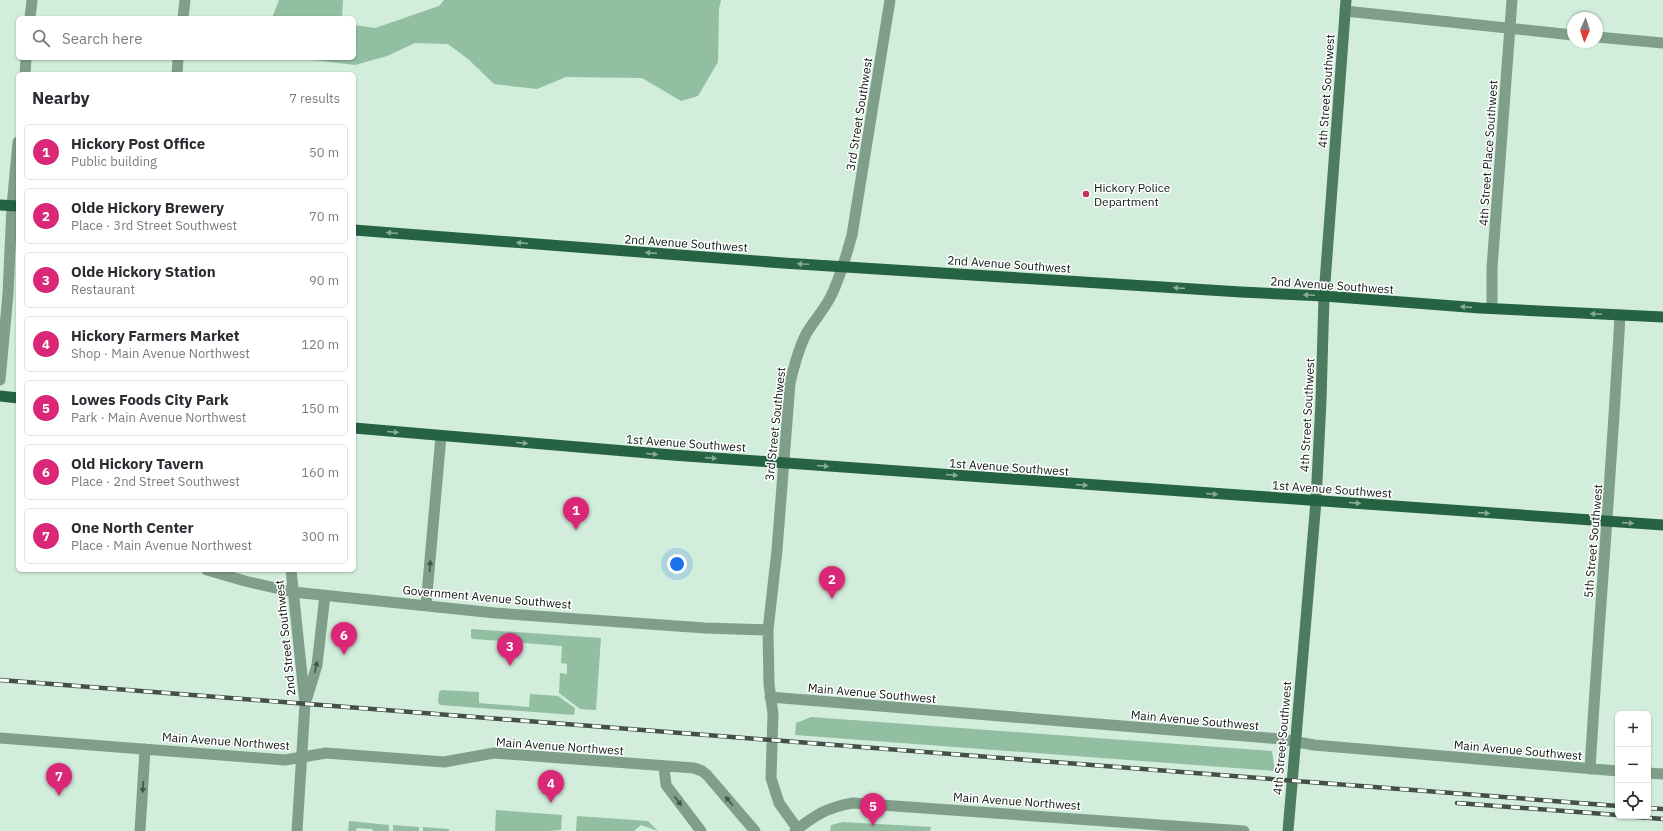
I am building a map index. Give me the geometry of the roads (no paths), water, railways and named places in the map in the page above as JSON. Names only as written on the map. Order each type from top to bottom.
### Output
[{"type":"main road","name":"4th Street Southwest","points":[[1288,831],[1316,501],[1324,296],[1346,5]]},
{"type":"main road","points":[[0,204],[15,206]]},
{"type":"main road","name":"2nd Avenue Southwest","points":[[356,230],[842,267],[1324,296],[1492,308],[1663,317]]},
{"type":"main road","points":[[0,396],[16,398]]},
{"type":"main road","name":"1st Avenue Southwest","points":[[356,428],[672,456],[1663,526]]},
{"type":"street","points":[[30,16],[32,0]]},
{"type":"street","points":[[183,16],[185,0]]},
{"type":"street","name":"3rd Street Southwest","points":[[797,830],[779,803],[771,778],[773,714],[770,697],[768,630],[777,550],[790,383],[795,361],[807,333],[830,297],[842,267],[852,235],[890,0]]},
{"type":"street","name":"4th Street Place Southwest","points":[[1492,308],[1492,268],[1512,0]]},
{"type":"street","points":[[1346,5],[1510,28],[1567,34]]},
{"type":"street","points":[[1603,38],[1663,43]]},
{"type":"street","points":[[24,72],[26,60]]},
{"type":"street","points":[[177,72],[178,60]]},
{"type":"street","points":[[0,380],[16,185]]},
{"type":"street","name":"5th Street Southwest","points":[[1590,769],[1598,628],[1607,521],[1620,315]]},
{"type":"street","points":[[426,605],[441,436]]},
{"type":"street","name":"Government Avenue Southwest","points":[[214,572],[244,581],[293,592],[503,613],[705,628],[768,630]]},
{"type":"street","name":"2nd Street Southwest","points":[[291,572],[305,704],[297,831]]},
{"type":"street","name":"2nd Street Southwest","points":[[305,704],[317,665],[325,595]]},
{"type":"street","name":"Main Avenue Southwest","points":[[770,697],[1281,739],[1314,745],[1615,771]]},
{"type":"street","name":"Main Avenue Northwest","points":[[0,738],[285,760],[326,753],[444,762],[494,753],[664,767],[694,768],[707,775],[755,831]]},
{"type":"street","points":[[140,831],[145,748]]},
{"type":"street","points":[[664,767],[666,785],[701,831]]},
{"type":"street","points":[[1651,773],[1663,774]]},
{"type":"street","name":"Main Avenue Northwest","points":[[797,830],[808,820],[835,806],[853,803],[1244,831]]},
{"type":"railway","points":[[0,680],[1615,806]]},
{"type":"railway","points":[[1457,803],[1615,815]]},
{"type":"railway","points":[[1651,808],[1663,809]]},
{"type":"railway","points":[[1651,818],[1663,819]]},
{"type":"place","name":"Hickory Police Department","points":[[1086,194]]},
{"type":"place","name":"Hickory Post Office","points":[[576,530]]},
{"type":"place","name":"Olde Hickory Brewery","points":[[832,599]]},
{"type":"place","name":"Old Hickory Tavern","points":[[344,655]]},
{"type":"place","name":"Olde Hickory Station","points":[[510,666]]},
{"type":"place","name":"One North Center","points":[[59,796]]},
{"type":"place","name":"Hickory Farmers Market","points":[[551,803]]},
{"type":"place","name":"Lowes Foods City Park","points":[[873,826]]}]
